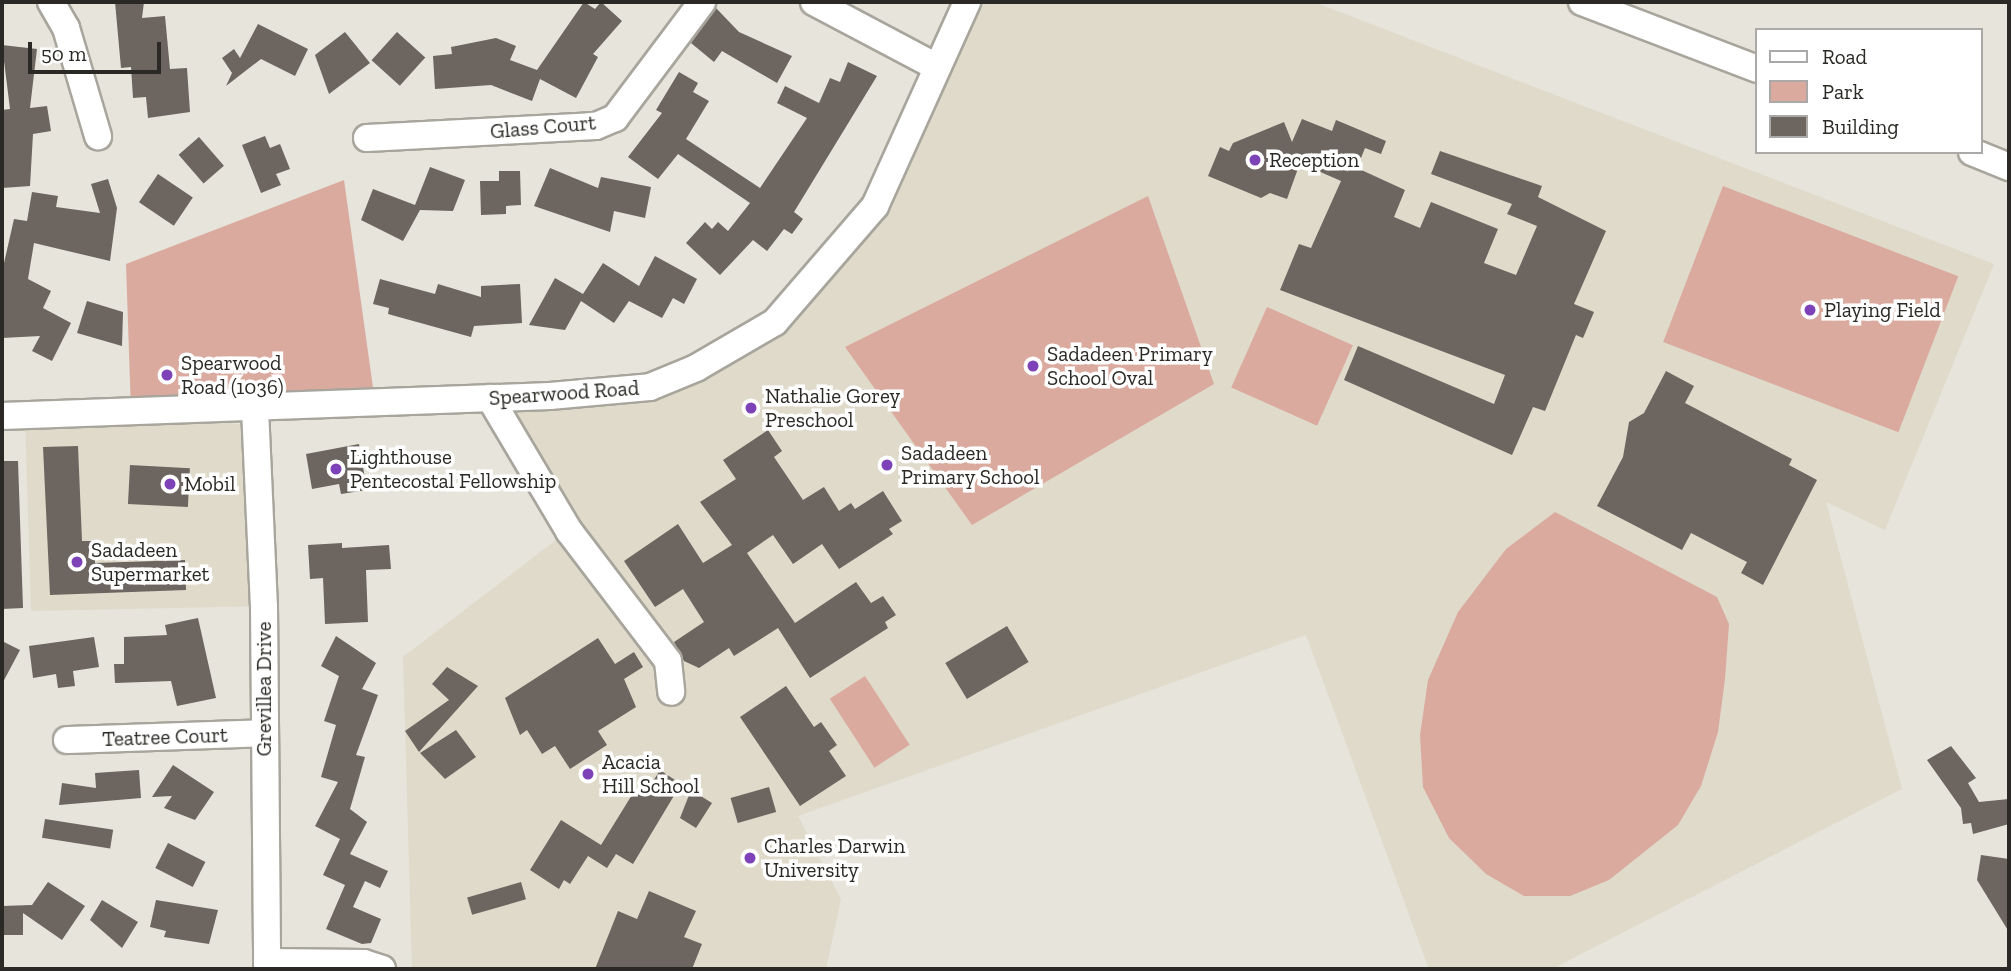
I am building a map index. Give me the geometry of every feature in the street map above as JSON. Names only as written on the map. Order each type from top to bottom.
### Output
[{"type":"street","points":[[51,2],[66,27],[98,136]]},
{"type":"street","name":"Glass Court","points":[[367,138],[596,126],[615,118],[702,2]]},
{"type":"street","points":[[814,2],[937,67]]},
{"type":"street","name":"Spearwood Road","points":[[2,416],[255,409],[650,387],[775,322],[875,206],[967,2]]},
{"type":"street","points":[[1583,2],[1756,69]]},
{"type":"street","points":[[1977,154],[2009,167]]},
{"type":"street","points":[[490,398],[569,531],[668,661],[671,692]]},
{"type":"street","name":"Grevillea Drive","points":[[255,409],[267,966]]},
{"type":"street","name":"Teatree Court","points":[[67,740],[264,733]]},
{"type":"street","points":[[267,966],[364,963],[382,969]]},
{"type":"shaded area","points":[[967,2],[1314,2],[1994,264],[1885,530],[1826,502],[1902,789],[1552,969],[1429,969],[1306,635],[798,816],[841,899],[826,969],[412,969],[403,657],[568,531],[490,398],[650,387],[736,347],[844,247]]},
{"type":"shaded area","points":[[131,412],[245,425],[264,606],[31,611],[25,416]]},
{"type":"green space","points":[[344,180],[375,402],[131,412],[126,264]]},
{"type":"green space","name":"Playing Field","points":[[1723,186],[1958,276],[1898,432],[1663,342]]},
{"type":"green space","name":"Sadadeen Primary School Oval","points":[[1148,196],[1214,384],[972,525],[845,347]]},
{"type":"green space","points":[[1267,307],[1353,345],[1317,426],[1231,387]]},
{"type":"green space","points":[[1555,512],[1717,597],[1729,624],[1725,679],[1718,732],[1701,786],[1678,825],[1609,880],[1570,896],[1524,896],[1486,874],[1449,838],[1423,787],[1420,735],[1428,680],[1458,612],[1506,549]]},
{"type":"green space","points":[[865,676],[910,745],[874,768],[830,699]]},
{"type":"building","points":[[115,2],[144,2],[142,18],[165,16],[170,69],[187,68],[190,112],[148,118],[146,97],[133,98],[131,67],[121,68]]},
{"type":"building","points":[[584,2],[595,9],[601,2],[622,21],[593,54],[598,57],[576,98],[540,79],[532,101],[491,85],[435,89],[433,56],[452,54],[451,47],[496,38],[516,46],[510,60],[537,70]]},
{"type":"building","points":[[716,8],[739,32],[792,56],[777,83],[722,51],[714,62],[691,43]]},
{"type":"building","points":[[258,24],[308,49],[295,76],[261,59],[226,86],[232,73],[222,58],[234,49],[240,58]]},
{"type":"building","points":[[345,32],[370,63],[329,94],[315,55]]},
{"type":"building","points":[[397,32],[425,57],[400,86],[372,60]]},
{"type":"building","points":[[2,45],[37,49],[30,108],[47,106],[51,131],[33,134],[30,186],[2,188],[2,110],[10,109]]},
{"type":"building","points":[[848,62],[877,76],[794,212],[803,219],[792,234],[784,229],[767,251],[753,240],[720,275],[686,243],[705,222],[712,229],[718,222],[728,231],[750,203],[678,154],[658,179],[628,157],[662,113],[656,110],[679,72],[698,83],[693,92],[709,101],[686,139],[760,188],[807,118],[777,103],[785,86],[819,103],[830,78],[840,82]]},
{"type":"building","points":[[1302,119],[1332,131],[1336,120],[1386,141],[1381,154],[1365,148],[1357,168],[1405,190],[1394,217],[1420,228],[1431,202],[1498,229],[1484,263],[1516,275],[1537,226],[1507,214],[1512,204],[1431,174],[1440,151],[1542,186],[1538,197],[1606,231],[1574,304],[1594,312],[1583,338],[1576,335],[1545,411],[1533,407],[1512,455],[1344,380],[1358,346],[1494,404],[1505,375],[1280,290],[1299,244],[1311,248],[1341,181],[1300,163],[1287,199],[1270,193],[1261,198],[1208,176],[1220,147],[1229,151],[1233,143],[1284,122],[1292,142]]},
{"type":"building","points":[[265,136],[270,148],[280,144],[290,169],[276,174],[281,185],[261,193],[242,145]]},
{"type":"building","points":[[199,137],[224,166],[204,183],[179,155]]},
{"type":"building","points":[[430,167],[465,180],[453,211],[420,210],[403,241],[361,220],[373,189],[415,205]]},
{"type":"building","points":[[550,168],[598,188],[601,177],[651,187],[645,218],[614,211],[610,232],[534,206]]},
{"type":"building","points":[[499,171],[520,171],[521,205],[506,206],[506,214],[481,215],[480,181],[499,181]]},
{"type":"building","points":[[158,174],[193,197],[174,226],[139,202]]},
{"type":"building","points":[[108,179],[117,208],[110,261],[34,243],[28,279],[51,291],[43,308],[71,323],[52,361],[32,351],[40,336],[2,338],[2,272],[14,219],[27,221],[32,192],[58,196],[56,207],[100,213],[91,184]]},
{"type":"building","points":[[655,256],[697,279],[684,304],[673,298],[662,318],[629,301],[614,323],[581,301],[565,330],[529,325],[555,278],[583,294],[603,263],[639,286]]},
{"type":"building","points":[[380,279],[435,294],[438,284],[481,297],[481,286],[520,284],[522,323],[474,326],[471,337],[388,314],[389,308],[373,304]]},
{"type":"building","points":[[87,301],[123,312],[122,346],[77,333]]},
{"type":"building","points":[[1666,371],[1694,386],[1685,403],[1792,459],[1789,465],[1817,480],[1763,585],[1741,573],[1747,562],[1691,533],[1682,550],[1597,506],[1623,457],[1629,422],[1644,413]]},
{"type":"building","name":"Sadadeen Primary School","points":[[768,430],[782,451],[774,457],[803,500],[824,487],[839,511],[851,503],[855,509],[883,491],[902,521],[889,529],[893,534],[839,569],[822,544],[793,564],[773,535],[747,553],[795,623],[856,582],[871,603],[883,596],[896,615],[885,622],[888,628],[810,678],[778,628],[734,656],[729,648],[699,668],[684,661],[674,642],[704,622],[683,589],[655,607],[624,561],[678,524],[703,563],[732,545],[700,502],[736,479],[723,460]]},
{"type":"building","name":"Lighthouse Pentecostal Fellowship","points":[[359,444],[367,490],[341,494],[339,484],[312,489],[306,454]]},
{"type":"building","points":[[78,446],[82,541],[95,541],[95,563],[185,560],[186,590],[50,595],[43,447]]},
{"type":"building","points":[[2,461],[18,461],[23,608],[2,609]]},
{"type":"building","points":[[130,465],[190,468],[188,507],[128,504]]},
{"type":"building","points":[[342,543],[342,548],[389,545],[391,569],[366,570],[368,622],[325,624],[323,578],[310,579],[308,545]]},
{"type":"building","points":[[198,618],[216,698],[177,706],[171,681],[115,683],[114,664],[124,664],[124,637],[167,635],[165,625]]},
{"type":"building","points":[[1007,626],[1029,662],[967,699],[945,663]]},
{"type":"building","points":[[336,636],[376,663],[362,689],[378,695],[356,755],[365,757],[350,809],[367,822],[350,854],[388,871],[380,888],[365,881],[353,907],[381,919],[371,943],[362,944],[326,929],[345,885],[323,875],[340,839],[315,826],[338,782],[321,777],[336,725],[324,721],[339,676],[321,666]]},
{"type":"building","points":[[94,637],[99,667],[73,671],[75,686],[58,688],[56,674],[33,678],[29,646]]},
{"type":"building","name":"Acacia Hill School","points":[[598,638],[615,664],[634,652],[643,667],[624,679],[636,707],[598,731],[607,745],[570,769],[555,746],[542,754],[527,730],[520,735],[505,698]]},
{"type":"building","points":[[2,641],[20,650],[2,684]]},
{"type":"building","points":[[447,667],[478,686],[419,752],[405,731],[449,700],[432,684]]},
{"type":"building","points":[[786,686],[814,727],[821,722],[837,745],[829,751],[846,776],[800,806],[740,717]]},
{"type":"building","points":[[456,730],[476,757],[445,779],[420,753]]},
{"type":"building","points":[[1951,746],[1976,778],[1968,783],[1979,802],[2009,799],[2009,824],[1973,834],[1971,823],[1963,824],[1961,808],[1927,760]]},
{"type":"building","points":[[173,765],[214,792],[195,820],[164,808],[172,796],[152,797]]},
{"type":"building","points":[[139,770],[141,798],[59,805],[62,783],[96,788],[95,773]]},
{"type":"building","points":[[660,770],[681,784],[633,864],[616,854],[607,868],[588,856],[570,884],[564,880],[559,889],[530,870],[561,820],[601,845],[635,790],[644,796]]},
{"type":"building","points":[[769,787],[776,812],[738,823],[731,798]]},
{"type":"building","points":[[691,790],[712,803],[696,828],[680,818]]},
{"type":"building","points":[[45,819],[113,830],[110,849],[42,838]]},
{"type":"building","points":[[168,843],[205,862],[193,887],[155,868]]},
{"type":"building","points":[[1981,855],[2009,859],[2009,932],[1977,880]]},
{"type":"building","points":[[48,882],[85,906],[62,940],[23,913],[23,935],[2,935],[2,906],[32,905]]},
{"type":"building","points":[[521,882],[526,899],[472,915],[467,897]]},
{"type":"building","points":[[649,891],[696,911],[684,937],[702,944],[692,969],[595,969],[618,911],[637,919]]},
{"type":"building","points":[[102,900],[138,922],[122,948],[90,920]]},
{"type":"building","points":[[156,900],[218,910],[209,944],[164,937],[166,931],[150,927]]},
{"type":"place","name":"Reception","points":[[1255,160]]},
{"type":"place","name":"Playing Field","points":[[1810,310]]},
{"type":"place","name":"Sadadeen Primary School Oval","points":[[1033,366]]},
{"type":"place","name":"Spearwood Road (1036)","points":[[167,375]]},
{"type":"place","name":"Nathalie Gorey Preschool","points":[[751,408]]},
{"type":"place","name":"Sadadeen Primary School","points":[[887,465]]},
{"type":"place","name":"Lighthouse Pentecostal Fellowship","points":[[336,469]]},
{"type":"place","name":"Mobil","points":[[170,484]]},
{"type":"place","name":"Sadadeen Supermarket","points":[[77,562]]},
{"type":"place","name":"Acacia Hill School","points":[[588,774]]},
{"type":"place","name":"Charles Darwin University","points":[[750,858]]}]
